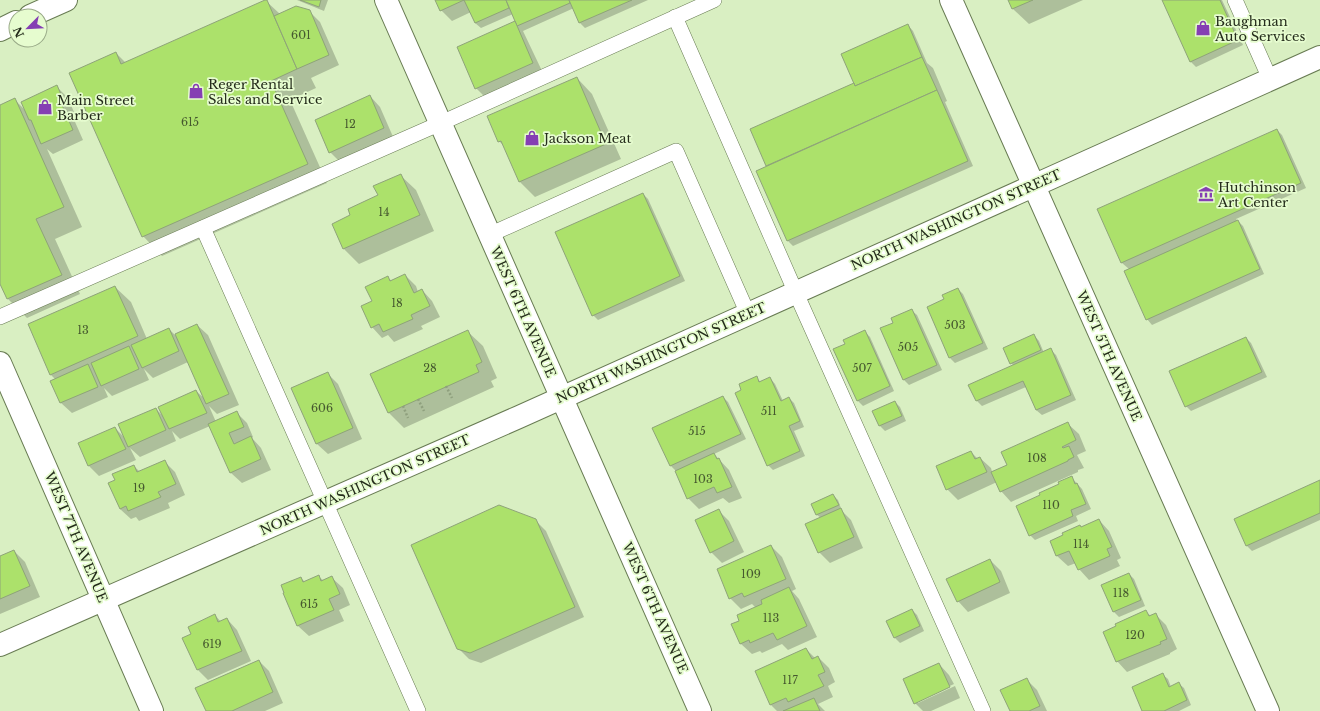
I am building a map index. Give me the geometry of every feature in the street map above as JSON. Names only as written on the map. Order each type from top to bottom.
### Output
[{"type":"street","points":[[48,8],[66,0]]},
{"type":"street","name":"WEST 6TH AVENUE","points":[[386,0],[700,711]]},
{"type":"street","name":"WEST 5TH AVENUE","points":[[951,0],[1268,711]]},
{"type":"street","name":"NORTH WASHINGTON STREET","points":[[0,645],[561,398],[1320,57]]},
{"type":"street","name":"WEST 7TH AVENUE","points":[[0,363],[152,711]]},
{"type":"lane","points":[[0,317],[440,123],[714,0]]},
{"type":"lane","points":[[1235,0],[1270,79]]},
{"type":"lane","points":[[675,18],[983,711]]},
{"type":"lane","points":[[489,235],[676,151],[748,314]]},
{"type":"lane","points":[[203,228],[418,711]]},
{"type":"path","points":[[446,386],[452,398]]},
{"type":"path","points":[[418,399],[424,411]]},
{"type":"path","points":[[403,406],[408,418]]},
{"type":"building","points":[[267,0],[297,69],[271,81],[308,164],[142,237],[69,73],[116,52],[121,64]]},
{"type":"building","points":[[300,0],[321,0],[319,7]]},
{"type":"building","points":[[435,0],[464,0],[440,11]]},
{"type":"building","points":[[464,0],[506,0],[509,8],[475,23]]},
{"type":"building","points":[[506,0],[569,0],[570,3],[517,26]]},
{"type":"building","points":[[569,0],[632,0],[579,23]]},
{"type":"building","points":[[1008,0],[1033,0],[1012,9]]},
{"type":"building","points":[[1162,0],[1220,0],[1238,40],[1190,62]]},
{"type":"building","points":[[296,6],[310,10],[329,55],[297,69],[274,16]]},
{"type":"building","points":[[515,21],[533,63],[475,89],[457,47]]},
{"type":"building","points":[[908,24],[922,57],[855,86],[841,54]]},
{"type":"building","points":[[922,57],[937,90],[766,166],[750,129],[854,83],[855,86]]},
{"type":"building","points":[[577,77],[606,144],[519,182],[501,141],[498,142],[487,116]]},
{"type":"building","points":[[57,85],[65,104],[62,105],[73,130],[41,144],[31,120],[29,120],[21,102]]},
{"type":"building","points":[[937,90],[968,161],[787,241],[756,171]]},
{"type":"building","points":[[370,95],[384,128],[329,153],[315,120]]},
{"type":"building","points":[[15,98],[64,207],[36,219],[62,275],[7,299],[0,284],[0,105]]},
{"type":"building","points":[[1277,129],[1301,183],[1121,263],[1097,209]]},
{"type":"building","points":[[401,174],[420,215],[343,249],[332,224],[350,215],[348,209],[378,195],[373,186]]},
{"type":"building","points":[[643,193],[680,276],[592,316],[555,232]]},
{"type":"building","points":[[1238,220],[1260,269],[1146,320],[1124,271]]},
{"type":"building","points":[[405,274],[414,293],[422,289],[430,306],[411,315],[413,319],[383,332],[379,324],[371,328],[361,306],[372,301],[365,287],[388,276],[390,281]]},
{"type":"building","points":[[115,286],[138,336],[50,375],[28,324]]},
{"type":"building","points":[[958,288],[983,343],[949,358],[927,307],[944,299],[942,295]]},
{"type":"building","points":[[912,309],[937,365],[903,380],[880,328],[893,323],[891,318]]},
{"type":"building","points":[[197,324],[229,394],[206,404],[175,334]]},
{"type":"building","points":[[169,328],[179,351],[142,368],[131,345]]},
{"type":"building","points":[[468,330],[482,362],[476,365],[479,372],[388,413],[370,374]]},
{"type":"building","points":[[865,330],[890,386],[857,401],[833,349],[845,344],[843,340]]},
{"type":"building","points":[[1034,334],[1041,350],[1010,364],[1003,348]]},
{"type":"building","points":[[1246,337],[1262,372],[1185,407],[1169,371]]},
{"type":"building","points":[[129,346],[139,369],[101,386],[91,363]]},
{"type":"building","points":[[1051,348],[1071,395],[1036,410],[1023,381],[976,401],[968,385]]},
{"type":"building","points":[[88,364],[98,387],[60,403],[50,381]]},
{"type":"building","points":[[328,372],[353,428],[316,444],[291,388]]},
{"type":"building","points":[[757,376],[759,382],[770,377],[781,401],[789,397],[800,421],[789,426],[800,451],[767,466],[735,393],[741,390],[739,384]]},
{"type":"building","points":[[196,390],[207,413],[169,429],[158,407]]},
{"type":"building","points":[[723,396],[741,434],[670,466],[652,428]]},
{"type":"building","points":[[895,401],[902,416],[879,426],[872,411]]},
{"type":"building","points":[[156,408],[166,430],[128,447],[118,424]]},
{"type":"building","points":[[237,411],[244,427],[229,433],[234,444],[251,436],[261,459],[230,473],[208,424]]},
{"type":"building","points":[[1068,422],[1076,440],[1062,447],[1069,446],[1074,457],[1000,492],[991,472],[1007,465],[1001,452]]},
{"type":"building","points":[[115,427],[126,449],[88,466],[78,443]]},
{"type":"building","points":[[971,451],[975,459],[980,457],[987,472],[946,490],[936,466]]},
{"type":"building","points":[[714,453],[717,459],[719,458],[732,487],[717,493],[714,487],[687,499],[675,471]]},
{"type":"building","points":[[165,460],[176,484],[158,492],[161,497],[128,511],[126,506],[120,509],[108,483],[115,480],[112,474],[134,465],[137,472]]},
{"type":"building","points":[[1072,476],[1075,484],[1077,483],[1086,504],[1071,510],[1073,516],[1029,536],[1016,506],[1040,495],[1039,493]]},
{"type":"building","points":[[1320,480],[1320,513],[1246,546],[1234,519]]},
{"type":"building","points":[[833,494],[839,505],[816,515],[811,504]]},
{"type":"building","points":[[499,505],[536,519],[575,607],[470,653],[457,649],[411,545]]},
{"type":"building","points":[[841,508],[854,537],[818,553],[805,524]]},
{"type":"building","points":[[719,509],[734,541],[710,553],[695,520]]},
{"type":"building","points":[[1099,519],[1112,547],[1107,549],[1110,556],[1078,570],[1069,551],[1056,556],[1050,541],[1063,535],[1062,533]]},
{"type":"building","points":[[771,545],[786,579],[744,597],[742,593],[729,599],[717,569]]},
{"type":"building","points":[[14,550],[30,586],[0,599],[0,556]]},
{"type":"building","points":[[990,559],[1000,582],[957,602],[946,579]]},
{"type":"building","points":[[1129,573],[1141,600],[1113,612],[1101,585]]},
{"type":"building","points":[[319,575],[321,581],[332,576],[340,594],[329,599],[334,610],[297,626],[281,585],[301,577],[303,582]]},
{"type":"building","points":[[789,587],[807,626],[777,640],[773,633],[750,643],[749,640],[740,644],[731,624],[739,621],[737,615],[762,604],[761,600]]},
{"type":"building","points":[[912,609],[920,626],[894,638],[886,621]]},
{"type":"building","points":[[1146,610],[1149,616],[1156,613],[1167,639],[1160,642],[1161,644],[1116,662],[1103,632],[1116,626],[1115,624]]},
{"type":"building","points":[[215,614],[218,622],[227,618],[242,651],[197,670],[182,638],[191,634],[188,627]]},
{"type":"building","points":[[806,648],[812,659],[818,656],[825,672],[818,675],[824,686],[788,702],[786,698],[770,705],[755,671]]},
{"type":"building","points":[[259,660],[273,692],[232,711],[206,711],[195,688]]},
{"type":"building","points":[[939,663],[950,687],[914,704],[903,679]]},
{"type":"building","points":[[1163,673],[1169,687],[1179,682],[1187,700],[1164,711],[1142,711],[1132,687]]},
{"type":"building","points":[[1027,678],[1040,706],[1029,711],[1010,711],[1000,690]]},
{"type":"building","points":[[814,698],[820,711],[783,711]]},
{"type":"place","name":"Baughman Auto Services","points":[[1203,28]]},
{"type":"place","name":"Reger Rental Sales and Service","points":[[196,91]]},
{"type":"place","name":"Main Street Barber","points":[[45,107]]},
{"type":"place","name":"Jackson Meat","points":[[532,138]]},
{"type":"place","name":"Hutchinson Art Center","points":[[1206,194]]}]
